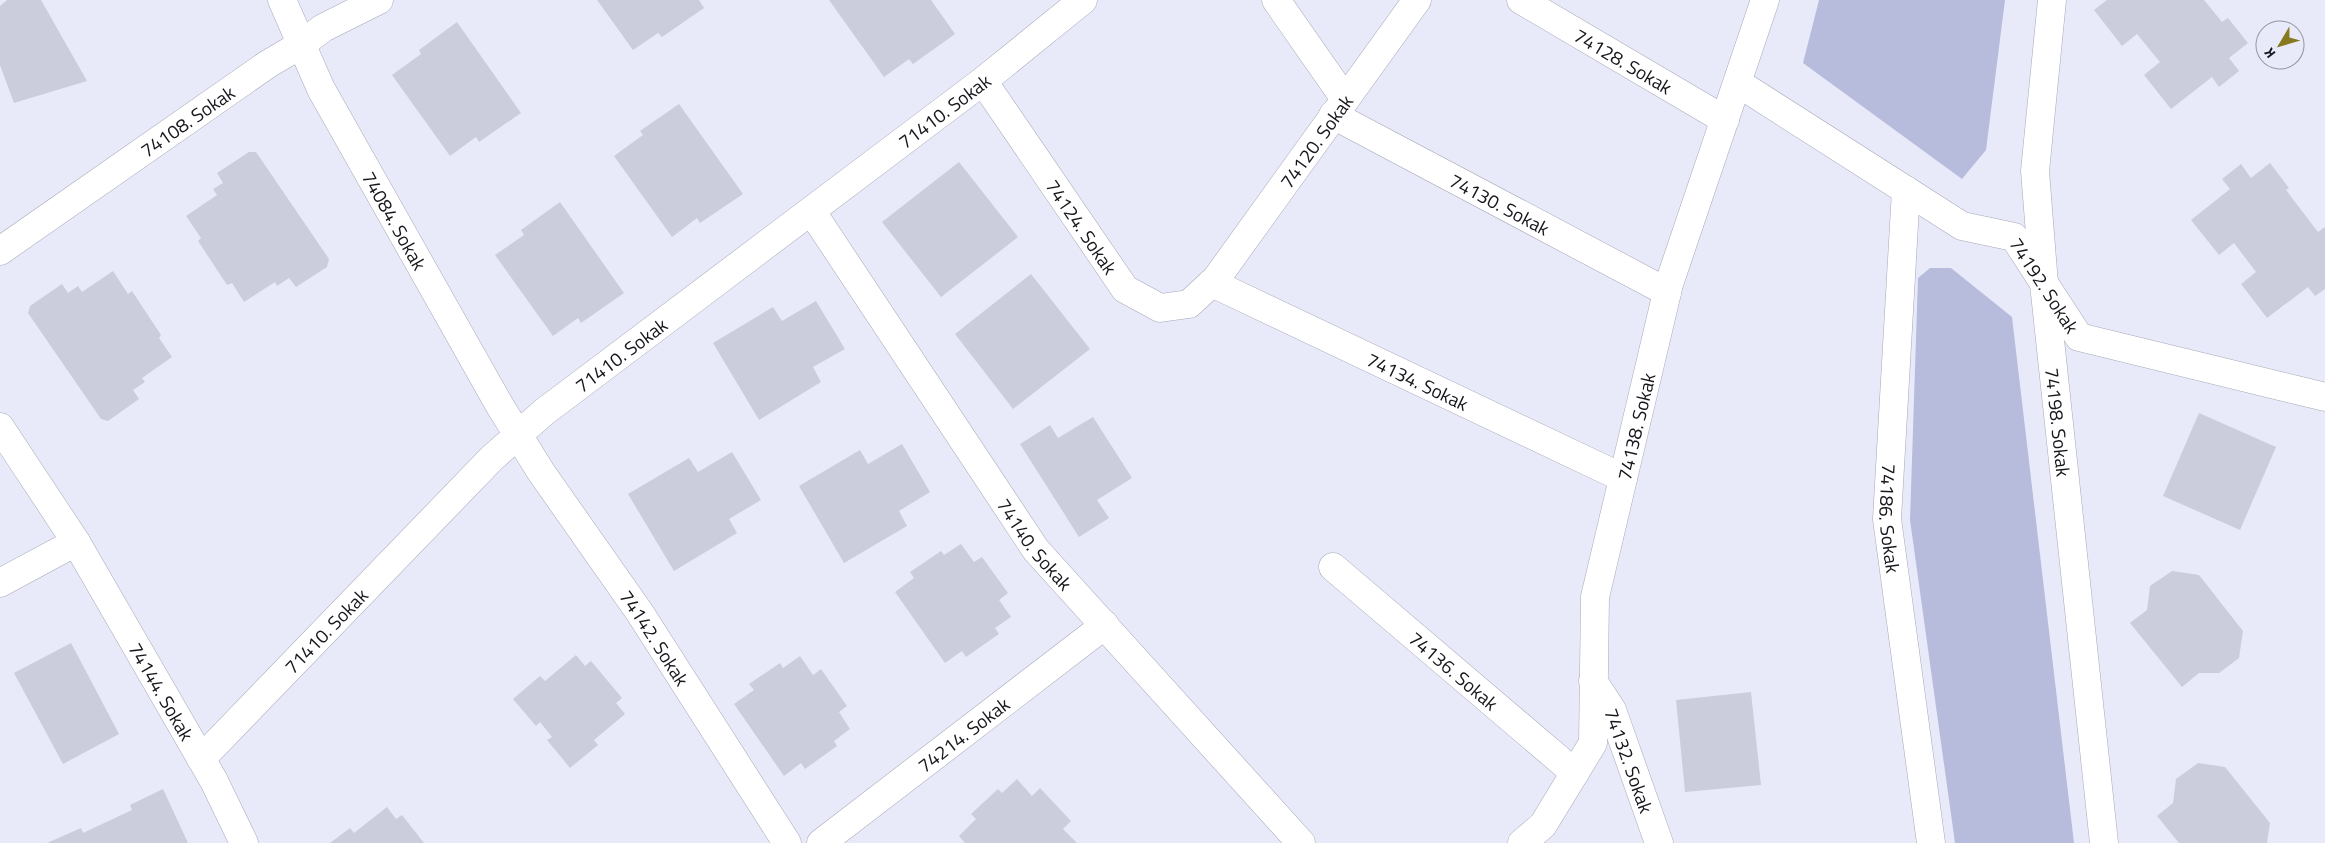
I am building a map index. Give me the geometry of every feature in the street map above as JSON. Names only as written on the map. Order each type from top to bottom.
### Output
[{"type":"street","name":"74084. Sokak","points":[[282,0],[321,89],[518,435]]},
{"type":"street","name":"74108. Sokak","points":[[0,251],[268,64],[302,44],[323,28],[379,0]]},
{"type":"street","name":"71410. Sokak","points":[[201,759],[485,465],[544,412],[812,212],[983,81],[1083,0]]},
{"type":"street","points":[[1276,0],[1339,107]]},
{"type":"street","name":"74120. Sokak","points":[[1212,283],[1417,0]]},
{"type":"street","name":"74128. Sokak","points":[[1521,0],[1725,120]]},
{"type":"street","name":"74138. Sokak","points":[[1522,843],[1543,825],[1593,743],[1595,597],[1668,292],[1765,0]]},
{"type":"street","name":"74198. Sokak","points":[[2052,0],[2035,171],[2044,284],[2104,843]]},
{"type":"street","name":"74124. Sokak","points":[[983,81],[1125,289],[1160,308],[1189,304],[1212,283]]},
{"type":"street","name":"74192. Sokak","points":[[1738,83],[1962,226],[2014,237],[2079,337],[2325,397]]},
{"type":"street","name":"74130. Sokak","points":[[1339,107],[1668,292]]},
{"type":"street","name":"74186. Sokak","points":[[1906,190],[1887,519],[1931,843]]},
{"type":"street","name":"74140. Sokak","points":[[812,212],[1036,550],[1301,843]]},
{"type":"street","name":"74134. Sokak","points":[[1212,283],[1623,478]]},
{"type":"street","name":"74144. Sokak","points":[[0,427],[76,542],[214,781],[244,843]]},
{"type":"street","name":"74142. Sokak","points":[[518,435],[541,472],[640,613],[787,843]]},
{"type":"street","points":[[0,583],[76,542]]},
{"type":"street","name":"74136. Sokak","points":[[1333,567],[1575,773]]},
{"type":"street","name":"74214. Sokak","points":[[821,843],[1105,625]]},
{"type":"street","name":"74132. Sokak","points":[[1593,681],[1612,710],[1659,843]]},
{"type":"shaded area","points":[[1819,0],[2005,0],[1986,150],[1962,179],[1803,63]]},
{"type":"shaded area","points":[[1930,268],[1951,268],[2012,317],[2074,843],[1955,843],[1910,520],[1918,278]]},
{"type":"building","points":[[7,0],[41,0],[87,81],[14,103],[0,65],[0,6]]},
{"type":"building","points":[[597,0],[699,0],[704,8],[662,37],[658,33],[633,50]]},
{"type":"building","points":[[829,0],[931,0],[955,34],[913,64],[909,59],[884,77]]},
{"type":"building","points":[[2107,0],[2204,0],[2222,22],[2228,18],[2248,43],[2229,58],[2239,71],[2219,87],[2212,77],[2171,109],[2144,75],[2160,62],[2137,34],[2122,46],[2094,10]]},
{"type":"building","points":[[457,22],[521,113],[479,142],[476,137],[450,156],[392,75],[421,54],[419,50]]},
{"type":"building","points":[[679,104],[743,194],[700,223],[697,218],[672,237],[614,156],[643,135],[640,131]]},
{"type":"building","points":[[249,152],[256,152],[329,259],[327,267],[296,287],[289,278],[277,286],[275,282],[244,302],[232,283],[227,285],[198,241],[201,238],[186,216],[217,195],[213,189],[223,183],[217,173]]},
{"type":"building","points":[[959,162],[1018,237],[941,297],[882,222]]},
{"type":"building","points":[[2270,163],[2289,188],[2286,190],[2318,232],[2325,227],[2325,289],[2315,296],[2308,287],[2267,318],[2241,284],[2256,272],[2234,243],[2219,255],[2191,220],[2230,189],[2222,179],[2241,164],[2251,178]]},
{"type":"building","points":[[560,202],[624,293],[581,323],[578,318],[553,336],[495,255],[524,235],[521,230]]},
{"type":"building","points":[[113,271],[128,294],[132,291],[161,335],[159,338],[172,357],[142,378],[145,382],[133,390],[139,399],[108,421],[101,419],[28,313],[30,306],[62,284],[68,293],[78,286],[82,292]]},
{"type":"building","points":[[1031,274],[1090,349],[1013,409],[955,334]]},
{"type":"building","points":[[816,301],[845,349],[813,367],[821,382],[759,420],[713,343],[773,307],[782,321]]},
{"type":"building","points":[[2199,413],[2276,447],[2240,530],[2163,496]]},
{"type":"building","points":[[1093,417],[1132,478],[1097,500],[1109,518],[1079,537],[1020,444],[1050,425],[1058,438]]},
{"type":"building","points":[[902,444],[930,492],[899,511],[907,526],[844,563],[799,486],[860,450],[868,464]]},
{"type":"building","points":[[732,452],[761,500],[729,519],[737,533],[674,571],[628,494],[689,458],[698,472]]},
{"type":"building","points":[[961,544],[974,562],[982,557],[1008,593],[999,600],[1011,617],[995,628],[999,634],[966,657],[962,651],[945,663],[895,592],[914,578],[910,572],[941,551],[944,555]]},
{"type":"building","points":[[2172,571],[2199,575],[2243,631],[2239,658],[2219,673],[2199,673],[2182,687],[2130,623],[2147,610],[2150,586]]},
{"type":"building","points":[[71,643],[119,734],[63,764],[14,673]]},
{"type":"building","points":[[576,655],[585,666],[591,661],[622,698],[616,703],[625,714],[594,740],[598,745],[570,768],[547,740],[552,737],[540,722],[536,726],[513,699],[540,676],[545,681]]},
{"type":"building","points":[[800,656],[813,675],[821,669],[847,706],[839,712],[850,729],[834,741],[837,746],[805,769],[801,763],[784,776],[734,704],[754,690],[749,684],[780,663],[783,668]]},
{"type":"building","points":[[1751,692],[1761,785],[1685,792],[1676,700]]},
{"type":"building","points":[[2198,763],[2225,767],[2270,823],[2267,843],[2179,843],[2157,816],[2173,803],[2176,779]]},
{"type":"building","points":[[1017,779],[1032,796],[1040,788],[1071,821],[1063,829],[1077,843],[965,843],[959,836],[976,819],[971,814],[998,789],[1002,793]]},
{"type":"building","points":[[163,789],[188,843],[47,843],[81,828],[83,833],[132,810],[130,805]]},
{"type":"building","points":[[387,807],[396,819],[402,815],[424,843],[330,843],[350,828],[354,833]]}]
